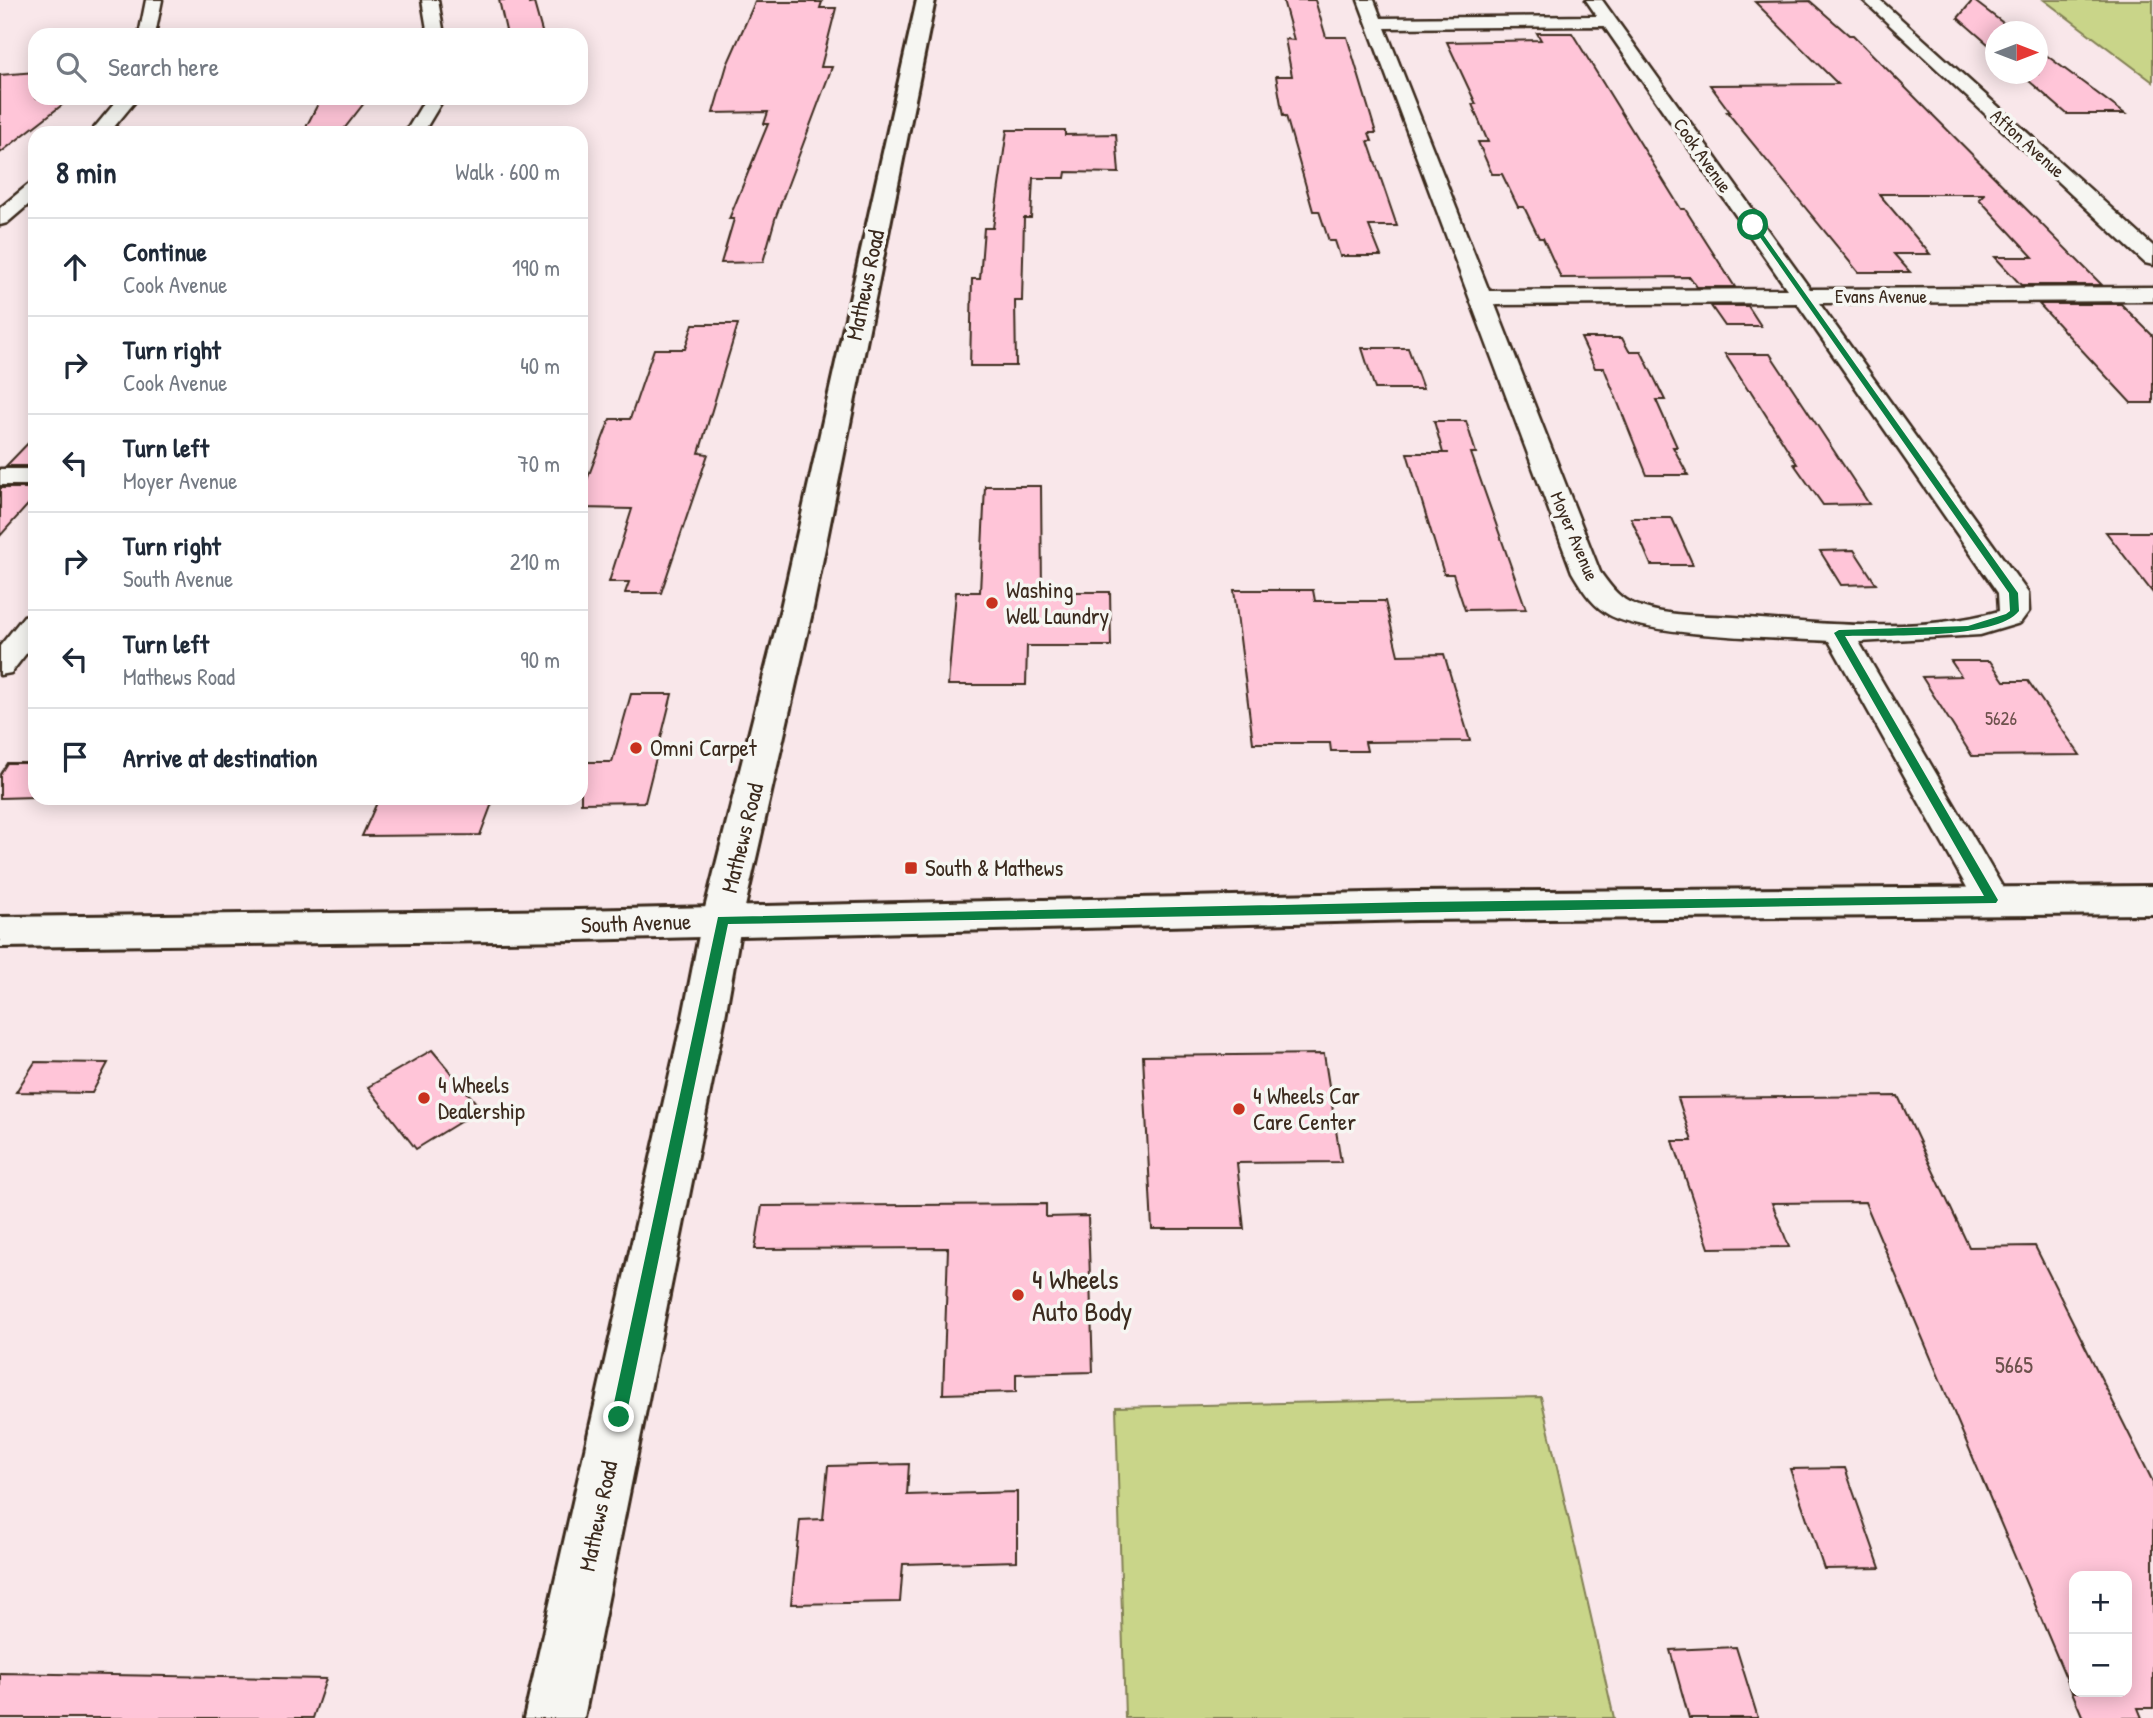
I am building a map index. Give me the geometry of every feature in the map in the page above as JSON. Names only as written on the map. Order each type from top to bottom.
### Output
[{"type":"street","points":[[148,28],[154,0]]},
{"type":"street","points":[[430,0],[435,28]]},
{"type":"street","name":"Mathews Road","points":[[554,1718],[702,1030],[722,920],[794,620],[926,0]]},
{"type":"street","name":"Moyer Avenue","points":[[1366,0],[1483,298],[1586,572],[1599,592],[1617,608],[1667,621],[1839,633]]},
{"type":"street","name":"Cook Avenue","points":[[1594,0],[2013,593],[2014,611],[2010,617],[1969,629],[1839,633]]},
{"type":"street","name":"Afton Avenue","points":[[1871,0],[2153,258]]},
{"type":"street","points":[[1376,23],[1609,22]]},
{"type":"street","points":[[105,126],[123,105]]},
{"type":"street","points":[[418,126],[431,105]]},
{"type":"street","points":[[0,219],[28,195]]},
{"type":"street","name":"Evans Avenue","points":[[1483,298],[2153,294]]},
{"type":"street","points":[[0,477],[28,477]]},
{"type":"street","points":[[0,666],[28,631]]},
{"type":"street","points":[[1839,633],[1992,900]]},
{"type":"street","name":"South Avenue","points":[[0,932],[577,925],[1416,906],[2153,900]]},
{"type":"green space","points":[[2044,0],[2153,0],[2153,82]]},
{"type":"green space","points":[[1541,1397],[1614,1718],[1125,1718],[1116,1407]]},
{"type":"building","points":[[499,0],[528,0],[529,4],[534,3],[541,28],[505,28]]},
{"type":"building","points":[[1283,0],[1315,0],[1326,37],[1347,37],[1376,133],[1369,133],[1372,141],[1368,141],[1397,226],[1369,226],[1381,256],[1340,256],[1335,241],[1329,241],[1319,211],[1313,211],[1286,116],[1283,116],[1276,76],[1292,76],[1285,39],[1294,40]]},
{"type":"building","points":[[1973,0],[2001,21],[1985,21],[1985,41],[1958,18]]},
{"type":"building","points":[[1810,1],[1849,35],[1853,35],[2102,285],[2021,285],[1995,257],[2033,257],[1979,199],[1984,194],[1879,194],[1930,254],[1894,254],[1910,272],[1858,272],[1727,112],[1730,112],[1710,85],[1838,84],[1755,2]]},
{"type":"building","points":[[755,2],[822,2],[820,8],[836,8],[821,67],[832,67],[775,219],[763,262],[721,263],[734,219],[729,219],[768,124],[764,124],[768,112],[713,113],[727,65]]},
{"type":"building","points":[[1537,33],[1572,33],[1681,209],[1685,209],[1735,287],[1697,287],[1690,277],[1561,278],[1543,238],[1539,238],[1524,207],[1518,207],[1502,174],[1492,174],[1478,142],[1488,142],[1472,104],[1476,104],[1447,42],[1541,40]]},
{"type":"building","points":[[2048,56],[2125,114],[2067,114],[2032,84],[2048,84]]},
{"type":"building","points":[[28,73],[28,105],[62,105],[35,126],[28,126],[28,131],[0,153],[0,75]]},
{"type":"building","points":[[317,105],[363,105],[346,126],[307,126]]},
{"type":"building","points":[[1007,130],[1065,130],[1065,135],[1116,134],[1119,173],[1066,172],[1065,178],[1033,178],[1031,218],[1024,218],[1022,301],[1015,301],[1016,366],[970,366],[972,279],[980,279],[984,228],[993,228]]},
{"type":"building","points":[[2039,304],[2121,304],[2153,336],[2153,403],[2131,403]]},
{"type":"building","points":[[1711,306],[1748,306],[1761,326],[1725,326]]},
{"type":"building","points":[[693,324],[738,324],[699,453],[708,454],[661,593],[625,593],[629,582],[609,582],[632,509],[588,508],[588,477],[610,419],[630,419],[654,349],[685,349]]},
{"type":"building","points":[[1581,338],[1622,338],[1629,351],[1641,351],[1665,400],[1656,400],[1677,447],[1673,447],[1688,475],[1647,475],[1604,368],[1595,368]]},
{"type":"building","points":[[1362,348],[1408,348],[1423,389],[1375,389]]},
{"type":"building","points":[[1725,354],[1770,354],[1869,504],[1823,505]]},
{"type":"building","points":[[1434,421],[1466,421],[1476,453],[1471,453],[1526,609],[1465,610],[1453,574],[1444,574],[1407,453],[1443,453]]},
{"type":"building","points":[[28,443],[28,466],[6,466]]},
{"type":"building","points":[[985,486],[1041,486],[1042,592],[1110,592],[1111,646],[1027,646],[1026,685],[948,685],[956,592],[980,592]]},
{"type":"building","points":[[0,488],[28,488],[28,505],[0,536]]},
{"type":"building","points":[[1631,518],[1672,518],[1693,565],[1651,565]]},
{"type":"building","points":[[2106,532],[2153,532],[2153,593]]},
{"type":"building","points":[[1854,550],[1876,584],[1841,585],[1820,551]]},
{"type":"building","points":[[1234,590],[1313,590],[1315,601],[1385,601],[1398,655],[1444,654],[1470,741],[1365,742],[1367,751],[1331,751],[1330,743],[1253,743]]},
{"type":"building","points":[[1951,661],[1990,661],[2004,681],[2028,681],[2080,755],[1972,756],[1922,677],[1961,676]]},
{"type":"building","points":[[631,694],[672,694],[645,802],[588,803],[588,762],[612,762]]},
{"type":"building","points":[[7,763],[28,763],[28,797],[0,798],[0,774]]},
{"type":"building","points":[[376,805],[491,805],[480,835],[362,836]]},
{"type":"building","name":"4 Wheels Dealership","points":[[432,1050],[481,1109],[416,1149],[368,1087]]},
{"type":"building","name":"4 Wheels Car Care Center","points":[[1324,1054],[1341,1162],[1237,1163],[1244,1229],[1152,1229],[1143,1056]]},
{"type":"building","points":[[35,1062],[108,1063],[92,1093],[16,1092]]},
{"type":"building","points":[[1898,1096],[1969,1247],[2035,1246],[2153,1482],[2153,1708],[2138,1708],[2142,1718],[2083,1718],[2074,1697],[2132,1697],[2132,1571],[2069,1571],[2069,1685],[1865,1202],[1772,1203],[1789,1247],[1709,1248],[1673,1141],[1692,1141],[1678,1098]]},
{"type":"building","name":"4 Wheels Auto Body","points":[[1046,1204],[1046,1217],[1088,1216],[1093,1372],[1016,1374],[1016,1392],[943,1394],[948,1248],[755,1249],[762,1206]]},
{"type":"building","points":[[909,1464],[907,1495],[1017,1492],[1017,1561],[903,1564],[900,1602],[791,1604],[800,1520],[823,1519],[828,1466]]},
{"type":"building","points":[[1845,1468],[1880,1568],[1824,1569],[1790,1469]]},
{"type":"building","points":[[1736,1647],[1758,1718],[1689,1718],[1670,1650]]},
{"type":"building","points":[[0,1673],[326,1679],[313,1718],[0,1718]]},
{"type":"place","name":"Washing Well Laundry","points":[[992,603]]},
{"type":"place","name":"Omni Carpet","points":[[636,748]]},
{"type":"place","name":"South & Mathews","points":[[911,868]]},
{"type":"place","name":"4 Wheels Dealership","points":[[424,1098]]},
{"type":"place","name":"4 Wheels Car Care Center","points":[[1239,1109]]},
{"type":"place","name":"4 Wheels Auto Body","points":[[1018,1295]]},
{"type":"route","points":[[619,1417],[722,920],[1416,906],[1992,900],[1839,633],[1969,629],[2010,617],[2014,611],[2013,593],[1753,225]]}]
